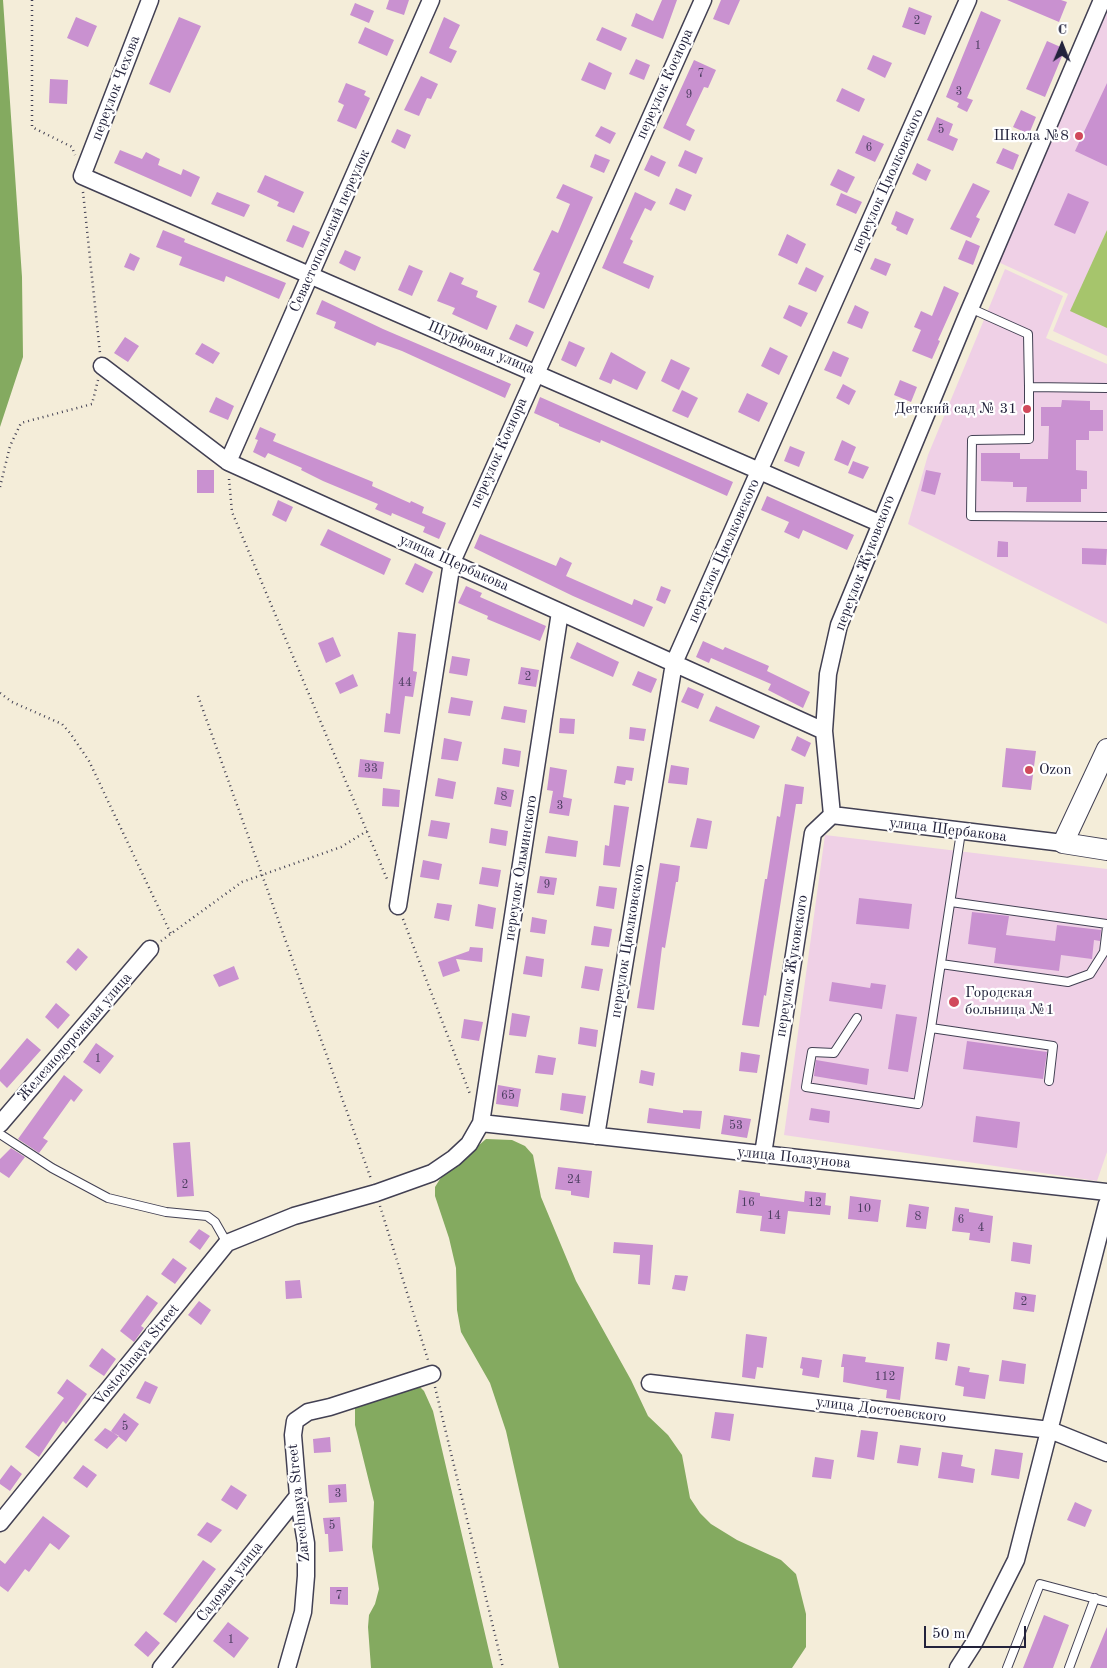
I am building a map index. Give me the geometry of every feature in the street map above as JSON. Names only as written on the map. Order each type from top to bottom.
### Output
[{"type":"street","name":"переулок Чехова","points":[[82,176],[150,0]]},
{"type":"street","name":"Севастопольский переулок","points":[[228,462],[431,0]]},
{"type":"street","name":"переулок Косиора","points":[[398,906],[452,562],[535,372],[703,0]]},
{"type":"street","name":"переулок Циолковского","points":[[596,1136],[674,664],[968,0]]},
{"type":"street","name":"переулок Жуковского","points":[[763,1154],[813,833],[832,815],[824,731],[828,674],[839,625],[970,308],[1102,0]]},
{"type":"street","name":"Шурфовая улица","points":[[82,176],[880,523]]},
{"type":"street","name":"улица Щербакова","points":[[102,366],[228,462],[824,731]]},
{"type":"street","name":"переулок Ольминского","points":[[481,1124],[560,612]]},
{"type":"street","points":[[1107,749],[1063,843],[1107,850]]},
{"type":"street","name":"улица Щербакова","points":[[832,815],[1063,843]]},
{"type":"street","name":"Железнодорожная улица","points":[[0,1124],[150,949]]},
{"type":"street","name":"улица Ползунова","points":[[481,1124],[1107,1192]]},
{"type":"street","name":"Vostochnaya Street","points":[[0,1523],[227,1243],[294,1216],[376,1193],[432,1173],[454,1158],[469,1144],[481,1124]]},
{"type":"street","points":[[958,1668],[974,1643],[1016,1560],[1105,1214]]},
{"type":"street","name":"Zarechnaya Street","points":[[286,1668],[302,1612],[306,1576],[306,1543],[298,1496],[293,1435],[295,1421],[308,1412],[330,1407],[432,1374]]},
{"type":"street","name":"улица Достоевского","points":[[650,1383],[1050,1430],[1107,1453]]},
{"type":"street","name":"Садовая улица","points":[[161,1668],[298,1496]]},
{"type":"lane","points":[[970,308],[1028,334],[1029,387],[1029,439],[972,440],[972,516],[1107,517]]},
{"type":"lane","points":[[1029,387],[1107,388]]},
{"type":"lane","points":[[857,1018],[834,1053],[812,1052],[806,1087],[918,1104],[961,832]]},
{"type":"lane","points":[[951,902],[1107,924]]},
{"type":"lane","points":[[941,964],[1068,982],[1090,974],[1104,952],[1107,927]]},
{"type":"lane","points":[[931,1028],[1053,1046],[1049,1081]]},
{"type":"lane","points":[[0,1134],[52,1168],[108,1198],[159,1211],[207,1216],[214,1222],[227,1243]]},
{"type":"lane","points":[[1007,1668],[1040,1584],[1107,1602]]},
{"type":"lane","points":[[1069,1668],[1094,1598]]},
{"type":"path","points":[[0,487],[10,446],[21,423],[92,404],[102,366],[82,176],[72,147],[32,127],[32,0]]},
{"type":"path","points":[[228,462],[232,512],[388,881]]},
{"type":"path","points":[[0,693],[12,702],[62,724],[70,733],[89,761],[171,934]]},
{"type":"path","points":[[198,696],[376,1193],[432,1374],[503,1668]]},
{"type":"path","points":[[150,949],[242,882],[341,847],[367,831]]},
{"type":"path","points":[[398,906],[471,1096]]},
{"type":"shaded area","name":"Школа №8","points":[[1107,12],[1107,356],[1053,331],[1068,294],[996,261]]},
{"type":"shaded area","name":"Детский сад № 31","points":[[1005,269],[1063,296],[1046,338],[1107,364],[1107,624],[908,524],[928,455]]},
{"type":"shaded area","name":"Городская больница №1","points":[[825,835],[1107,869],[1107,1152],[1097,1181],[784,1135]]},
{"type":"green space","points":[[0,0],[3,0],[22,277],[23,357],[0,427]]},
{"type":"green space","points":[[1107,230],[1107,328],[1070,311]]},
{"type":"green space","points":[[486,1139],[512,1140],[525,1146],[533,1155],[541,1197],[576,1281],[631,1380],[648,1416],[668,1435],[682,1455],[690,1498],[700,1513],[711,1524],[737,1540],[781,1560],[796,1574],[806,1614],[806,1647],[792,1668],[559,1668],[506,1431],[490,1383],[461,1332],[457,1310],[456,1268],[449,1238],[435,1196],[435,1187],[440,1179]]},
{"type":"green space","points":[[413,1386],[420,1387],[424,1391],[433,1411],[493,1668],[371,1668],[369,1615],[375,1604],[379,1589],[372,1547],[374,1502],[355,1425],[355,1407]]},
{"type":"building","points":[[389,0],[409,0],[404,15],[386,9]]},
{"type":"building","points":[[662,0],[677,0],[663,39],[631,26],[636,13],[653,21]]},
{"type":"building","points":[[721,0],[740,0],[729,25],[713,19]]},
{"type":"building","points":[[1007,0],[1061,0],[1067,2],[1059,22]]},
{"type":"building","points":[[355,3],[374,11],[369,23],[350,15]]},
{"type":"building","points":[[909,7],[932,16],[925,35],[902,27]]},
{"type":"building","points":[[981,11],[1001,20],[967,98],[973,100],[967,112],[957,107],[959,103],[946,97]]},
{"type":"building","points":[[76,17],[97,26],[88,47],[67,38]]},
{"type":"building","points":[[179,17],[201,26],[170,93],[149,84]]},
{"type":"building","points":[[444,17],[460,25],[449,48],[457,51],[451,63],[429,53]]},
{"type":"building","points":[[365,27],[394,40],[387,56],[358,43]]},
{"type":"building","points":[[602,27],[627,38],[621,51],[596,40]]},
{"type":"building","points":[[1047,41],[1065,49],[1045,97],[1026,89]]},
{"type":"building","points":[[873,55],[892,63],[885,78],[867,69]]},
{"type":"building","points":[[636,59],[650,65],[644,80],[629,74]]},
{"type":"building","points":[[694,60],[716,70],[708,88],[704,87],[686,125],[695,130],[690,141],[663,128]]},
{"type":"building","points":[[589,62],[612,73],[605,90],[581,80]]},
{"type":"building","points":[[421,76],[438,84],[431,99],[427,98],[419,116],[404,110]]},
{"type":"building","points":[[50,79],[68,80],[67,104],[49,103]]},
{"type":"building","points":[[346,83],[366,91],[364,95],[370,98],[356,129],[337,121],[344,105],[338,102]]},
{"type":"building","points":[[1107,83],[1107,166],[1075,151]]},
{"type":"building","points":[[842,88],[865,99],[859,112],[836,101]]},
{"type":"building","points":[[1021,110],[1036,117],[1029,134],[1013,127]]},
{"type":"building","points":[[937,117],[953,124],[949,135],[958,139],[953,151],[927,140]]},
{"type":"building","points":[[601,126],[616,133],[610,144],[595,136]]},
{"type":"building","points":[[397,129],[411,135],[405,149],[391,142]]},
{"type":"building","points":[[863,135],[884,144],[875,162],[855,153]]},
{"type":"building","points":[[1003,148],[1019,155],[1013,170],[996,163]]},
{"type":"building","points":[[120,150],[142,159],[146,152],[160,159],[158,165],[181,175],[183,169],[200,177],[191,197],[114,163]]},
{"type":"building","points":[[685,150],[703,158],[696,174],[678,166]]},
{"type":"building","points":[[595,154],[610,160],[604,173],[590,167]]},
{"type":"building","points":[[651,155],[666,162],[659,177],[644,170]]},
{"type":"building","points":[[917,163],[931,170],[926,181],[912,174]]},
{"type":"building","points":[[838,169],[855,177],[847,193],[830,185]]},
{"type":"building","points":[[265,175],[304,192],[294,213],[277,206],[279,202],[257,192]]},
{"type":"building","points":[[973,183],[990,191],[976,217],[980,219],[971,238],[950,229]]},
{"type":"building","points":[[563,184],[593,197],[544,309],[528,302],[540,273],[533,270],[552,230],[558,233],[570,204],[556,198]]},
{"type":"building","points":[[676,188],[692,195],[685,211],[669,204]]},
{"type":"building","points":[[217,192],[250,205],[244,217],[211,204]]},
{"type":"building","points":[[635,192],[656,202],[651,211],[645,208],[630,239],[633,241],[623,263],[654,276],[649,289],[602,268]]},
{"type":"building","points":[[841,193],[862,202],[856,214],[836,205]]},
{"type":"building","points":[[1068,193],[1089,202],[1075,234],[1054,225]]},
{"type":"building","points":[[896,211],[914,219],[907,235],[896,230],[897,227],[891,224]]},
{"type":"building","points":[[293,225],[310,232],[303,248],[286,241]]},
{"type":"building","points":[[163,230],[185,239],[184,242],[286,283],[279,299],[226,276],[224,282],[179,265],[182,257],[156,247]]},
{"type":"building","points":[[787,234],[806,244],[797,264],[778,255]]},
{"type":"building","points":[[966,240],[980,246],[973,265],[958,259]]},
{"type":"building","points":[[345,250],[361,257],[355,271],[339,263]]},
{"type":"building","points":[[130,253],[140,258],[134,271],[124,267]]},
{"type":"building","points":[[875,258],[891,264],[886,276],[870,269]]},
{"type":"building","points":[[409,265],[423,271],[412,296],[398,290]]},
{"type":"building","points":[[806,267],[824,276],[816,292],[798,284]]},
{"type":"building","points":[[450,272],[464,278],[461,284],[478,291],[476,297],[497,306],[487,330],[452,314],[455,308],[437,301]]},
{"type":"building","points":[[944,286],[959,293],[938,340],[940,341],[932,359],[912,351],[921,330],[914,327],[921,311],[932,316]]},
{"type":"building","points":[[322,300],[383,329],[511,384],[505,398],[402,351],[377,342],[375,346],[334,328],[336,322],[316,314]]},
{"type":"building","points":[[789,305],[808,313],[801,327],[783,318]]},
{"type":"building","points":[[855,305],[869,312],[862,329],[847,323]]},
{"type":"building","points":[[516,324],[534,332],[527,347],[509,339]]},
{"type":"building","points":[[125,337],[139,346],[128,362],[114,353]]},
{"type":"building","points":[[569,341],[585,348],[576,367],[561,360]]},
{"type":"building","points":[[202,343],[220,353],[213,364],[195,354]]},
{"type":"building","points":[[770,347],[788,356],[779,375],[761,366]]},
{"type":"building","points":[[833,351],[849,358],[841,377],[824,370]]},
{"type":"building","points":[[611,352],[646,372],[637,390],[613,379],[611,384],[599,379]]},
{"type":"building","points":[[671,359],[690,368],[679,390],[661,381]]},
{"type":"building","points":[[900,380],[917,387],[911,402],[894,395]]},
{"type":"building","points":[[843,384],[856,391],[849,405],[836,398]]},
{"type":"building","points":[[682,390],[698,398],[688,418],[672,411]]},
{"type":"building","points":[[747,393],[768,403],[759,422],[738,412]]},
{"type":"building","points":[[216,397],[234,406],[228,420],[209,412]]},
{"type":"building","points":[[540,397],[733,482],[727,496],[601,440],[600,443],[559,426],[559,424],[534,413]]},
{"type":"building","points":[[1062,400],[1090,401],[1090,410],[1103,410],[1103,431],[1089,431],[1089,440],[1076,440],[1076,470],[1087,471],[1087,489],[1081,489],[1081,502],[1026,502],[1027,487],[1013,487],[1013,482],[981,481],[981,453],[1020,453],[1020,459],[1048,459],[1049,426],[1041,426],[1041,407],[1061,407]]},
{"type":"building","points":[[260,427],[276,434],[273,441],[373,482],[372,486],[410,503],[411,501],[424,507],[422,513],[446,523],[439,539],[423,532],[425,527],[392,513],[391,516],[375,509],[378,504],[323,481],[301,470],[302,468],[268,453],[265,458],[253,452],[258,440],[255,439]]},
{"type":"building","points":[[842,440],[856,447],[848,466],[834,460]]},
{"type":"building","points":[[790,446],[805,452],[799,467],[784,461]]},
{"type":"building","points":[[853,461],[869,467],[863,479],[848,473]]},
{"type":"building","points":[[197,470],[214,470],[214,493],[197,493]]},
{"type":"building","points":[[926,470],[941,473],[935,495],[921,491]]},
{"type":"building","points":[[767,496],[854,535],[847,550],[803,530],[799,539],[784,532],[789,522],[761,510]]},
{"type":"building","points":[[278,500],[293,507],[286,522],[272,515]]},
{"type":"building","points":[[328,529],[391,559],[384,575],[320,545]]},
{"type":"building","points":[[480,534],[556,566],[560,557],[572,563],[566,576],[632,605],[634,599],[653,607],[644,627],[573,596],[474,548]]},
{"type":"building","points":[[998,541],[1008,542],[1008,557],[997,557]]},
{"type":"building","points":[[1082,548],[1107,549],[1106,565],[1082,564]]},
{"type":"building","points":[[415,563],[433,572],[423,593],[405,584]]},
{"type":"building","points":[[466,586],[482,593],[480,597],[546,626],[540,641],[487,619],[488,616],[458,603]]},
{"type":"building","points":[[661,586],[671,590],[665,604],[656,600]]},
{"type":"building","points":[[398,632],[416,634],[413,671],[417,672],[413,697],[405,696],[400,734],[384,732],[386,713],[390,714]]},
{"type":"building","points":[[333,637],[341,656],[326,663],[318,643]]},
{"type":"building","points":[[703,641],[723,650],[725,647],[769,666],[767,671],[810,692],[803,708],[768,690],[771,684],[711,658],[709,663],[696,657]]},
{"type":"building","points":[[577,642],[619,662],[613,677],[570,658]]},
{"type":"building","points":[[452,656],[470,659],[467,676],[449,673]]},
{"type":"building","points":[[521,667],[539,670],[536,687],[518,684]]},
{"type":"building","points":[[638,671],[657,679],[651,693],[632,685]]},
{"type":"building","points":[[353,674],[358,686],[340,694],[335,683]]},
{"type":"building","points":[[688,687],[704,694],[698,709],[681,702]]},
{"type":"building","points":[[451,697],[473,701],[470,716],[448,713]]},
{"type":"building","points":[[504,706],[527,710],[525,723],[501,719]]},
{"type":"building","points":[[716,706],[760,726],[754,739],[709,721]]},
{"type":"building","points":[[560,718],[575,719],[574,734],[559,733]]},
{"type":"building","points":[[630,727],[646,729],[644,741],[629,739]]},
{"type":"building","points":[[797,736],[811,743],[805,757],[791,750]]},
{"type":"building","points":[[444,738],[462,742],[458,761],[441,759]]},
{"type":"building","points":[[504,748],[521,751],[519,767],[502,764]]},
{"type":"building","points":[[1006,748],[1036,751],[1031,790],[1002,787]]},
{"type":"building","points":[[360,759],[384,762],[382,779],[358,777]]},
{"type":"building","points":[[671,765],[689,768],[687,785],[668,783]]},
{"type":"building","points":[[617,766],[634,768],[632,781],[626,780],[625,785],[614,783]]},
{"type":"building","points":[[550,767],[567,770],[563,797],[572,799],[569,816],[549,813],[553,791],[547,790]]},
{"type":"building","points":[[438,778],[456,782],[453,799],[435,796]]},
{"type":"building","points":[[785,784],[804,787],[802,804],[796,804],[766,996],[764,995],[759,1027],[742,1025],[765,879],[767,879],[777,816],[780,817]]},
{"type":"building","points":[[497,787],[514,790],[511,807],[494,804]]},
{"type":"building","points":[[383,788],[400,790],[399,807],[382,806]]},
{"type":"building","points":[[614,805],[629,807],[620,867],[603,865],[605,845],[609,846]]},
{"type":"building","points":[[697,818],[712,821],[707,849],[690,847]]},
{"type":"building","points":[[431,820],[450,823],[447,839],[428,836]]},
{"type":"building","points":[[491,828],[508,831],[506,846],[489,843]]},
{"type":"building","points":[[548,836],[578,841],[576,857],[545,853]]},
{"type":"building","points":[[423,860],[442,864],[439,880],[420,877]]},
{"type":"building","points":[[660,863],[680,866],[665,948],[662,947],[654,1010],[637,1008]]},
{"type":"building","points":[[482,867],[501,870],[498,887],[479,884]]},
{"type":"building","points":[[540,876],[557,878],[554,895],[537,893]]},
{"type":"building","points":[[599,886],[617,888],[614,909],[596,906]]},
{"type":"building","points":[[859,898],[912,904],[909,929],[856,924]]},
{"type":"building","points":[[437,903],[452,905],[449,921],[434,918]]},
{"type":"building","points":[[478,904],[496,908],[493,929],[475,926]]},
{"type":"building","points":[[972,912],[1009,916],[1006,935],[1055,941],[1057,925],[1101,930],[1100,941],[1094,940],[1092,959],[1061,955],[1059,971],[994,963],[996,948],[968,944]]},
{"type":"building","points":[[532,917],[547,920],[545,934],[530,932]]},
{"type":"building","points":[[594,926],[612,929],[609,947],[591,945]]},
{"type":"building","points":[[470,947],[483,948],[482,962],[456,959],[460,971],[443,977],[438,962],[469,951]]},
{"type":"building","points":[[78,948],[88,957],[76,971],[66,962]]},
{"type":"building","points":[[526,956],[544,959],[542,977],[523,974]]},
{"type":"building","points":[[234,966],[239,979],[219,987],[213,975]]},
{"type":"building","points":[[585,966],[603,969],[599,991],[581,988]]},
{"type":"building","points":[[832,982],[870,988],[871,983],[886,985],[882,1009],[829,1001]]},
{"type":"building","points":[[56,1003],[70,1015],[58,1029],[45,1017]]},
{"type":"building","points":[[512,1013],[530,1016],[526,1037],[509,1035]]},
{"type":"building","points":[[896,1014],[917,1017],[908,1072],[888,1069]]},
{"type":"building","points":[[464,1019],[483,1022],[479,1041],[461,1038]]},
{"type":"building","points":[[580,1027],[598,1030],[596,1047],[578,1044]]},
{"type":"building","points":[[27,1038],[41,1050],[7,1088],[0,1081],[0,1070]]},
{"type":"building","points":[[967,1041],[1047,1052],[1043,1079],[963,1069]]},
{"type":"building","points":[[96,1043],[114,1056],[100,1074],[83,1062]]},
{"type":"building","points":[[741,1052],[760,1055],[757,1073],[739,1071]]},
{"type":"building","points":[[538,1055],[556,1058],[553,1075],[535,1073]]},
{"type":"building","points":[[816,1060],[869,1069],[867,1085],[814,1076]]},
{"type":"building","points":[[641,1070],[655,1073],[653,1086],[639,1083]]},
{"type":"building","points":[[64,1075],[83,1090],[74,1102],[71,1099],[43,1138],[48,1141],[39,1153],[18,1139]]},
{"type":"building","points":[[498,1085],[521,1089],[518,1107],[496,1104]]},
{"type":"building","points":[[562,1093],[586,1096],[583,1114],[560,1110]]},
{"type":"building","points":[[649,1108],[683,1113],[683,1110],[702,1111],[700,1129],[647,1123]]},
{"type":"building","points":[[811,1108],[830,1111],[829,1123],[809,1120]]},
{"type":"building","points":[[724,1115],[751,1119],[747,1138],[721,1134]]},
{"type":"building","points":[[976,1116],[1020,1122],[1017,1148],[973,1142]]},
{"type":"building","points":[[190,1142],[194,1196],[177,1197],[173,1143]]},
{"type":"building","points":[[11,1148],[25,1157],[9,1178],[0,1172],[0,1159]]},
{"type":"building","points":[[558,1167],[592,1171],[589,1198],[571,1195],[571,1191],[555,1189]]},
{"type":"building","points":[[739,1190],[760,1193],[760,1196],[804,1202],[805,1191],[826,1193],[825,1205],[831,1206],[830,1215],[788,1211],[785,1234],[760,1231],[762,1216],[736,1213]]},
{"type":"building","points":[[850,1196],[881,1200],[878,1222],[848,1219]]},
{"type":"building","points":[[909,1204],[929,1207],[926,1229],[906,1227]]},
{"type":"building","points":[[955,1207],[969,1209],[969,1212],[993,1216],[990,1243],[969,1240],[970,1233],[952,1231]]},
{"type":"building","points":[[199,1229],[210,1236],[200,1250],[189,1242]]},
{"type":"building","points":[[614,1242],[653,1245],[650,1285],[638,1284],[640,1255],[613,1253]]},
{"type":"building","points":[[1013,1242],[1032,1245],[1030,1264],[1011,1261]]},
{"type":"building","points":[[173,1258],[187,1268],[175,1284],[161,1274]]},
{"type":"building","points":[[675,1275],[688,1276],[685,1291],[672,1289]]},
{"type":"building","points":[[300,1280],[302,1298],[286,1299],[285,1281]]},
{"type":"building","points":[[1015,1292],[1036,1295],[1034,1312],[1013,1309]]},
{"type":"building","points":[[147,1295],[158,1303],[141,1326],[144,1328],[134,1342],[120,1331]]},
{"type":"building","points":[[199,1301],[211,1310],[201,1325],[188,1315]]},
{"type":"building","points":[[746,1334],[767,1337],[763,1368],[757,1367],[755,1379],[742,1377]]},
{"type":"building","points":[[937,1342],[950,1344],[947,1361],[935,1359]]},
{"type":"building","points":[[102,1348],[116,1359],[104,1376],[89,1366]]},
{"type":"building","points":[[843,1354],[866,1357],[865,1362],[904,1367],[900,1400],[886,1398],[887,1390],[843,1382],[844,1367],[841,1367]]},
{"type":"building","points":[[802,1357],[822,1360],[819,1378],[802,1375],[803,1369],[800,1368]]},
{"type":"building","points":[[1002,1360],[1026,1364],[1024,1384],[999,1381]]},
{"type":"building","points":[[958,1366],[970,1368],[969,1372],[989,1375],[985,1399],[963,1396],[964,1387],[955,1385]]},
{"type":"building","points":[[67,1379],[87,1394],[66,1424],[63,1421],[39,1457],[25,1447],[64,1398],[57,1393]]},
{"type":"building","points":[[145,1381],[158,1387],[150,1404],[136,1398]]},
{"type":"building","points":[[715,1412],[734,1414],[730,1441],[711,1438]]},
{"type":"building","points":[[124,1413],[139,1424],[126,1442],[111,1431]]},
{"type":"building","points":[[105,1428],[119,1436],[107,1449],[94,1440]]},
{"type":"building","points":[[861,1430],[878,1432],[874,1460],[857,1457]]},
{"type":"building","points":[[330,1437],[331,1452],[314,1453],[313,1439]]},
{"type":"building","points":[[900,1445],[921,1448],[918,1466],[897,1463]]},
{"type":"building","points":[[995,1449],[1023,1453],[1019,1479],[991,1475]]},
{"type":"building","points":[[942,1452],[963,1455],[961,1466],[975,1469],[973,1483],[938,1478]]},
{"type":"building","points":[[815,1457],[834,1460],[831,1479],[812,1477]]},
{"type":"building","points":[[11,1465],[22,1474],[10,1491],[0,1484],[0,1480]]},
{"type":"building","points":[[83,1465],[97,1475],[87,1488],[73,1478]]},
{"type":"building","points":[[346,1484],[347,1502],[329,1503],[328,1485]]},
{"type":"building","points":[[231,1485],[247,1495],[237,1510],[221,1500]]},
{"type":"building","points":[[1075,1502],[1092,1510],[1085,1527],[1067,1520]]},
{"type":"building","points":[[43,1516],[70,1536],[59,1550],[50,1543],[29,1572],[25,1569],[8,1592],[0,1586],[0,1560],[5,1564]]},
{"type":"building","points":[[340,1517],[343,1551],[329,1552],[328,1534],[325,1534],[323,1518]]},
{"type":"building","points":[[207,1522],[222,1530],[211,1543],[197,1535]]},
{"type":"building","points":[[203,1560],[216,1569],[176,1623],[163,1614]]},
{"type":"building","points":[[330,1587],[348,1587],[348,1605],[330,1604]]},
{"type":"building","points":[[1044,1615],[1069,1625],[1053,1668],[1023,1668]]},
{"type":"building","points":[[228,1622],[249,1638],[234,1658],[213,1641]]},
{"type":"building","points":[[1107,1627],[1107,1668],[1090,1668]]},
{"type":"building","points":[[146,1631],[160,1643],[148,1657],[134,1645]]},
{"type":"place","name":"Школа №8","points":[[1079,136]]},
{"type":"place","name":"Детский сад № 31","points":[[1027,409]]},
{"type":"place","name":"Ozon","points":[[1029,770]]},
{"type":"place","name":"Городская больница №1","points":[[954,1002]]}]
